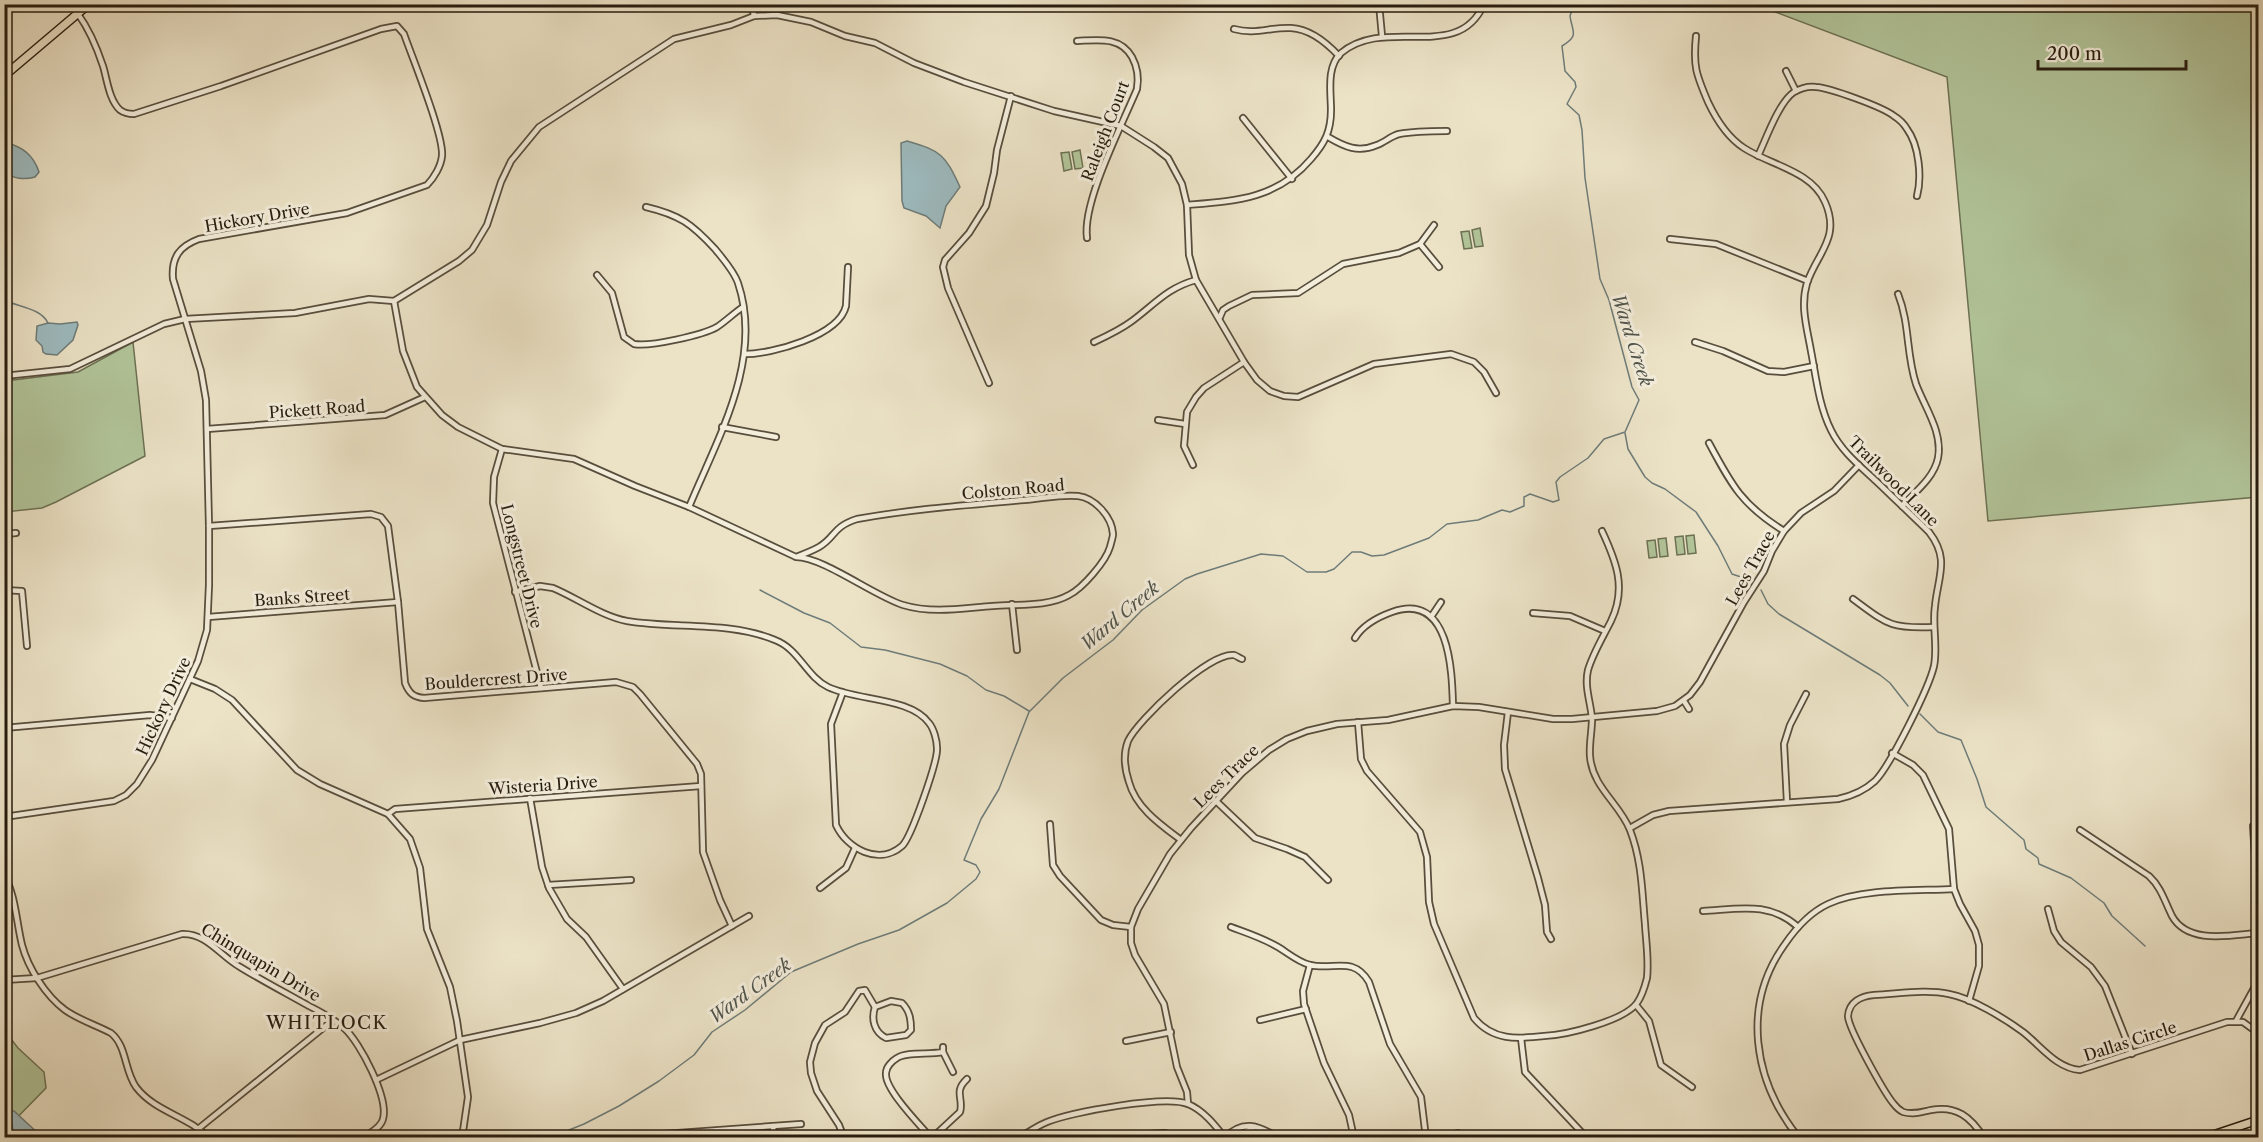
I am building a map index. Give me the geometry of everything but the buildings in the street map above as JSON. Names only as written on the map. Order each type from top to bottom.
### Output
[{"type":"main road","points":[[4,76],[89,4]]},
{"type":"main road","points":[[2204,1137],[2259,1120]]},
{"type":"street","points":[[4,15],[17,4]]},
{"type":"street","points":[[752,4],[754,16]]},
{"type":"street","points":[[1379,4],[1382,36]]},
{"type":"street","points":[[1187,205],[1251,198],[1292,179],[1328,137],[1331,79],[1339,56],[1359,43],[1382,36],[1431,37],[1455,34],[1468,26],[1480,14],[1484,4]]},
{"type":"street","name":"Hickory Drive","points":[[4,817],[98,805],[126,795],[145,773],[190,679],[204,643],[208,617],[209,526],[206,400],[201,371],[172,271],[176,256],[184,246],[200,239],[346,213],[427,185],[432,180],[442,156],[440,143],[404,34],[397,26],[381,29],[221,86],[134,114],[127,114],[119,109],[111,95],[102,64],[84,22],[78,14]]},
{"type":"street","points":[[4,376],[70,369],[164,324],[185,319],[295,313],[369,299],[394,301],[459,261],[472,250],[487,225],[510,161],[539,127],[674,39],[731,25],[754,16],[777,15],[811,22],[845,36],[875,44],[937,72],[1054,111],[1121,126],[1168,158],[1182,184],[1187,205],[1190,255],[1196,280],[1220,317],[1244,362],[1264,387],[1278,394],[1294,397],[1318,390],[1374,364],[1451,354],[1474,362],[1484,372],[1496,393]]},
{"type":"street","points":[[1234,29],[1247,33],[1291,28],[1307,32],[1323,40],[1339,56]]},
{"type":"street","name":"Trailwood Lane","points":[[1630,828],[1663,812],[1838,799],[1856,794],[1877,779],[1931,676],[1935,653],[1934,608],[1942,569],[1940,551],[1929,532],[1859,465],[1838,442],[1827,422],[1804,309],[1808,281],[1829,240],[1831,226],[1827,206],[1820,193],[1808,181],[1743,148],[1730,136],[1712,111],[1695,72],[1696,36]]},
{"type":"street","name":"Raleigh Court","points":[[1077,41],[1107,40],[1120,44],[1128,51],[1139,76],[1137,89],[1091,203],[1085,226],[1087,238]]},
{"type":"street","points":[[1786,71],[1796,91]]},
{"type":"street","points":[[1758,156],[1784,103],[1796,91],[1813,86],[1826,88],[1894,115],[1909,131],[1914,144],[1919,184],[1917,196]]},
{"type":"street","points":[[989,383],[948,288],[943,267],[945,260],[969,233],[986,206],[1011,96]]},
{"type":"street","points":[[1243,118],[1292,179]]},
{"type":"street","points":[[1328,137],[1345,147],[1356,150],[1378,144],[1396,135],[1447,131]]},
{"type":"street","points":[[646,207],[679,217],[699,232],[732,271],[738,282],[743,307],[745,354],[741,373],[722,427],[689,507]]},
{"type":"street","points":[[1220,317],[1223,310],[1252,295],[1298,293],[1343,264],[1399,253],[1420,244],[1434,225]]},
{"type":"street","points":[[1670,238],[1716,244],[1808,281]]},
{"type":"street","points":[[1420,244],[1439,267]]},
{"type":"street","points":[[745,354],[762,354],[784,347],[826,331],[835,324],[845,312],[848,267]]},
{"type":"street","points":[[597,275],[612,293],[624,337],[634,344],[661,342],[697,335],[716,327],[743,307]]},
{"type":"street","points":[[1094,342],[1133,321],[1165,293],[1196,280]]},
{"type":"street","points":[[1898,294],[1907,323],[1910,358],[1916,383],[1934,426],[1939,446],[1938,458],[1932,473],[1902,506]]},
{"type":"street","name":"Colston Road","points":[[394,301],[403,351],[417,387],[458,427],[502,449],[574,459],[689,507],[796,557],[826,566],[885,599],[907,606],[964,610],[1044,602],[1069,595],[1081,586],[1108,552],[1113,534],[1108,519],[1099,506],[1080,496],[1053,496],[894,512],[843,523],[820,547],[796,557]]},
{"type":"street","points":[[1695,342],[1723,351],[1768,371],[1784,372],[1814,366]]},
{"type":"street","points":[[1193,465],[1184,446],[1187,412],[1199,393],[1244,362]]},
{"type":"street","name":"Pickett Road","points":[[207,429],[384,415],[425,397]]},
{"type":"street","points":[[1158,420],[1185,424]]},
{"type":"street","points":[[722,427],[776,437]]},
{"type":"street","points":[[1709,442],[1738,494],[1762,518],[1784,531]]},
{"type":"street","name":"Longstreet Drive","points":[[502,449],[494,477],[493,503],[541,688]]},
{"type":"street","name":"Lees Trace","points":[[1131,927],[1138,909],[1180,840],[1255,762],[1287,739],[1327,725],[1388,720],[1453,706],[1471,706],[1553,719],[1592,718],[1657,711],[1684,701],[1700,682],[1764,571],[1784,531],[1801,513],[1834,491],[1859,465]]},
{"type":"street","name":"Bouldercrest Drive","points":[[209,526],[377,515],[385,521],[388,526],[398,602],[405,683],[414,696],[424,698],[616,682],[633,687],[693,757],[701,774],[703,852],[732,926]]},
{"type":"street","points":[[1358,722],[1361,759],[1367,771],[1420,831],[1427,857],[1429,902],[1434,924],[1474,1018],[1481,1027],[1492,1034],[1510,1038],[1549,1036],[1589,1027],[1616,1017],[1636,1005],[1645,986],[1647,962],[1641,869],[1630,828],[1595,776],[1590,756],[1592,718],[1586,683],[1588,670],[1615,612],[1621,586],[1614,556],[1602,531]]},
{"type":"street","points":[[4,534],[16,533]]},
{"type":"street","points":[[515,592],[540,586],[552,588],[625,620],[656,625],[750,632],[776,640],[790,649],[816,679],[828,687],[913,709],[930,723],[938,750],[912,832],[903,845],[890,853],[874,855],[855,848],[840,833],[836,825],[831,724],[843,692]]},
{"type":"street","points":[[4,590],[22,591],[27,646]]},
{"type":"street","points":[[1853,599],[1892,625],[1906,628],[1934,627]]},
{"type":"street","name":"Banks Street","points":[[208,617],[398,602]]},
{"type":"street","points":[[1431,617],[1442,602]]},
{"type":"street","points":[[1012,604],[1017,650]]},
{"type":"street","points":[[1355,638],[1366,625],[1399,610],[1421,611],[1431,617],[1443,634],[1448,649],[1452,673],[1453,706]]},
{"type":"street","points":[[1533,614],[1570,616],[1605,631]]},
{"type":"street","points":[[1180,840],[1151,817],[1133,793],[1125,762],[1128,741],[1143,721],[1194,673],[1228,656],[1242,659]]},
{"type":"street","points":[[190,679],[215,689],[232,700],[286,759],[308,778],[388,814],[407,834],[418,857],[427,929],[450,987],[460,1040],[468,1097],[462,1137]]},
{"type":"street","points":[[1787,802],[1784,744],[1790,724],[1806,694]]},
{"type":"street","points":[[1684,701],[1689,709]]},
{"type":"street","points":[[1508,712],[1504,745],[1505,769],[1538,878],[1545,905],[1547,932],[1551,939]]},
{"type":"street","points":[[4,728],[150,715],[172,718]]},
{"type":"street","points":[[1892,753],[1907,761],[1923,775],[1947,823],[1951,841],[1954,889],[1975,931],[1979,945],[1979,966],[1969,1000]]},
{"type":"street","name":"Wisteria Drive","points":[[388,814],[395,809],[701,786]]},
{"type":"street","points":[[530,798],[542,867],[548,885],[567,919],[586,938],[622,989]]},
{"type":"street","points":[[1216,801],[1255,838],[1305,858],[1328,880]]},
{"type":"street","points":[[1050,824],[1053,865],[1060,876],[1101,920],[1113,925],[1131,927],[1131,943],[1135,955],[1161,996],[1188,1104]]},
{"type":"street","points":[[2253,826],[2259,900]]},
{"type":"street","points":[[2080,830],[2153,880],[2175,920],[2182,928],[2206,935],[2259,933]]},
{"type":"street","points":[[820,888],[846,867],[855,848]]},
{"type":"street","points":[[4,874],[15,898],[22,945],[37,978],[64,1009],[117,1038],[129,1074],[146,1098],[209,1137]]},
{"type":"street","points":[[548,885],[631,880]]},
{"type":"street","points":[[1799,1137],[1783,1117],[1762,1065],[1756,1024],[1770,967],[1798,927],[1818,910],[1850,897],[1954,889]]},
{"type":"street","points":[[1703,911],[1766,909],[1782,915],[1798,927]]},
{"type":"street","points":[[2048,909],[2054,931],[2061,942],[2091,967],[2105,986],[2132,1054]]},
{"type":"street","points":[[376,1080],[460,1040],[576,1013],[603,1001],[749,916]]},
{"type":"street","points":[[1231,927],[1277,946],[1310,965],[1347,965],[1360,971],[1367,979],[1390,1044],[1422,1097],[1426,1137]]},
{"type":"street","name":"Chinquapin Drive","points":[[4,980],[37,978],[182,934],[192,934],[203,938],[237,966],[333,1020],[352,1037],[376,1080],[381,1097],[383,1119],[380,1125],[363,1137]]},
{"type":"street","points":[[1310,965],[1303,991],[1306,1009],[1327,1071],[1349,1115],[1354,1137]]},
{"type":"street","points":[[2259,981],[2236,1021],[2247,1024],[2259,1033]]},
{"type":"street","points":[[844,1137],[840,1125],[817,1091],[811,1073],[812,1052],[825,1025],[845,1012],[859,991],[865,990],[875,1007],[873,1016],[875,1028],[882,1037],[892,1038],[906,1035],[911,1030],[910,1017],[902,1003],[891,1001],[875,1007]]},
{"type":"street","name":"Dallas Circle","points":[[1984,1137],[1971,1120],[1959,1112],[1944,1109],[1915,1113],[1899,1109],[1891,1100],[1851,1028],[1848,1020],[1852,1005],[1860,998],[1869,995],[1943,993],[1969,1000],[2016,1027],[2060,1064],[2070,1069],[2088,1069],[2219,1024],[2236,1021]]},
{"type":"street","points":[[1636,1005],[1649,1021],[1661,1065],[1692,1087]]},
{"type":"street","points":[[1260,1020],[1306,1009]]},
{"type":"street","points":[[198,1129],[333,1020]]},
{"type":"street","points":[[1126,1041],[1171,1032]]},
{"type":"street","points":[[1521,1038],[1523,1065],[1527,1075],[1586,1137]]},
{"type":"street","points":[[953,1072],[943,1050],[928,1055],[913,1053],[897,1057],[888,1066],[886,1072],[887,1080],[905,1107],[932,1137],[960,1112],[962,1107],[958,1096],[967,1078]]},
{"type":"street","points":[[1019,1137],[1028,1135],[1048,1121],[1080,1113],[1164,1101],[1188,1104],[1208,1117],[1225,1137],[1246,1124],[1279,1137]]},
{"type":"street","points":[[648,1137],[664,1134],[706,1134],[801,1124]]},
{"type":"street","points":[[773,1126],[774,1137]]},
{"type":"street","points":[[1233,1137],[1255,1127]]},
{"type":"street","points":[[1082,1137],[1165,1133],[1182,1137]]},
{"type":"street","points":[[1443,1137],[1458,1133]]},
{"type":"green space","points":[[1757,5],[2258,5],[2258,392],[2254,395],[2253,404],[2258,417],[2258,497],[1988,521],[1947,77]]},
{"type":"green space","points":[[1080,150],[1083,168],[1075,169],[1072,152]]},
{"type":"green space","points":[[1069,152],[1072,169],[1064,171],[1061,153]]},
{"type":"green space","points":[[1480,228],[1483,246],[1475,247],[1472,230]]},
{"type":"green space","points":[[1469,231],[1472,248],[1464,249],[1461,232]]},
{"type":"green space","points":[[133,342],[145,456],[42,508],[5,512],[5,381],[78,372]]},
{"type":"green space","points":[[1694,535],[1696,553],[1688,554],[1686,536]]},
{"type":"green space","points":[[1683,536],[1685,554],[1677,555],[1675,537]]},
{"type":"green space","points":[[1666,538],[1668,556],[1660,557],[1658,539]]},
{"type":"green space","points":[[1655,540],[1657,557],[1649,558],[1647,541]]},
{"type":"green space","points":[[4,1030],[18,1048],[44,1072],[46,1088],[5,1130]]},
{"type":"water","points":[[907,141],[928,148],[941,156],[960,187],[946,206],[940,228],[926,216],[904,208],[901,143]]},
{"type":"water","points":[[5,142],[17,146],[30,156],[39,172],[35,177],[19,178],[5,172]]},
{"type":"water","points":[[77,322],[73,340],[57,355],[43,352],[42,346],[36,340],[37,326],[48,323]]},
{"type":"water","points":[[10,1111],[14,1111],[42,1137],[14,1137]]},
{"type":"waterway","name":"Ward Creek","points":[[549,1138],[584,1124],[619,1106],[659,1081],[694,1055],[712,1032],[745,1010],[791,972],[858,944],[899,930],[947,903],[976,879],[980,872],[976,865],[964,860],[981,819],[999,789],[1029,712],[1063,678],[1113,640],[1142,610],[1185,579],[1261,554],[1283,556],[1307,572],[1326,572],[1334,569],[1352,552],[1372,556],[1384,555],[1429,538],[1447,524],[1478,520],[1502,510],[1510,512],[1524,506],[1524,497],[1530,494],[1553,502],[1559,500],[1556,482],[1560,477],[1588,458],[1604,439],[1625,432],[1639,400],[1632,387],[1609,300],[1600,279],[1585,178],[1582,130],[1579,115],[1567,104],[1576,87],[1575,82],[1565,71],[1562,46],[1571,39],[1574,33],[1570,16],[1574,4]]},
{"type":"waterway","points":[[4,300],[35,311],[48,323]]},
{"type":"waterway","points":[[1625,433],[1628,449],[1645,477],[1696,512],[1718,546],[1732,574],[1747,579]]},
{"type":"waterway","points":[[760,590],[804,613],[830,623],[861,647],[885,650],[940,664],[967,676],[986,690],[1004,696],[1029,711]]},
{"type":"waterway","points":[[1761,590],[1768,604],[1779,614],[1880,675],[1890,683],[1908,706]]},
{"type":"waterway","points":[[1920,714],[1938,732],[1961,740],[1986,807],[2024,840],[2026,849],[2038,858],[2039,864],[2071,878],[2104,903],[2112,916],[2145,946]]},
{"type":"district","name":"WHITLOCK","points":[[327,1023]]}]
